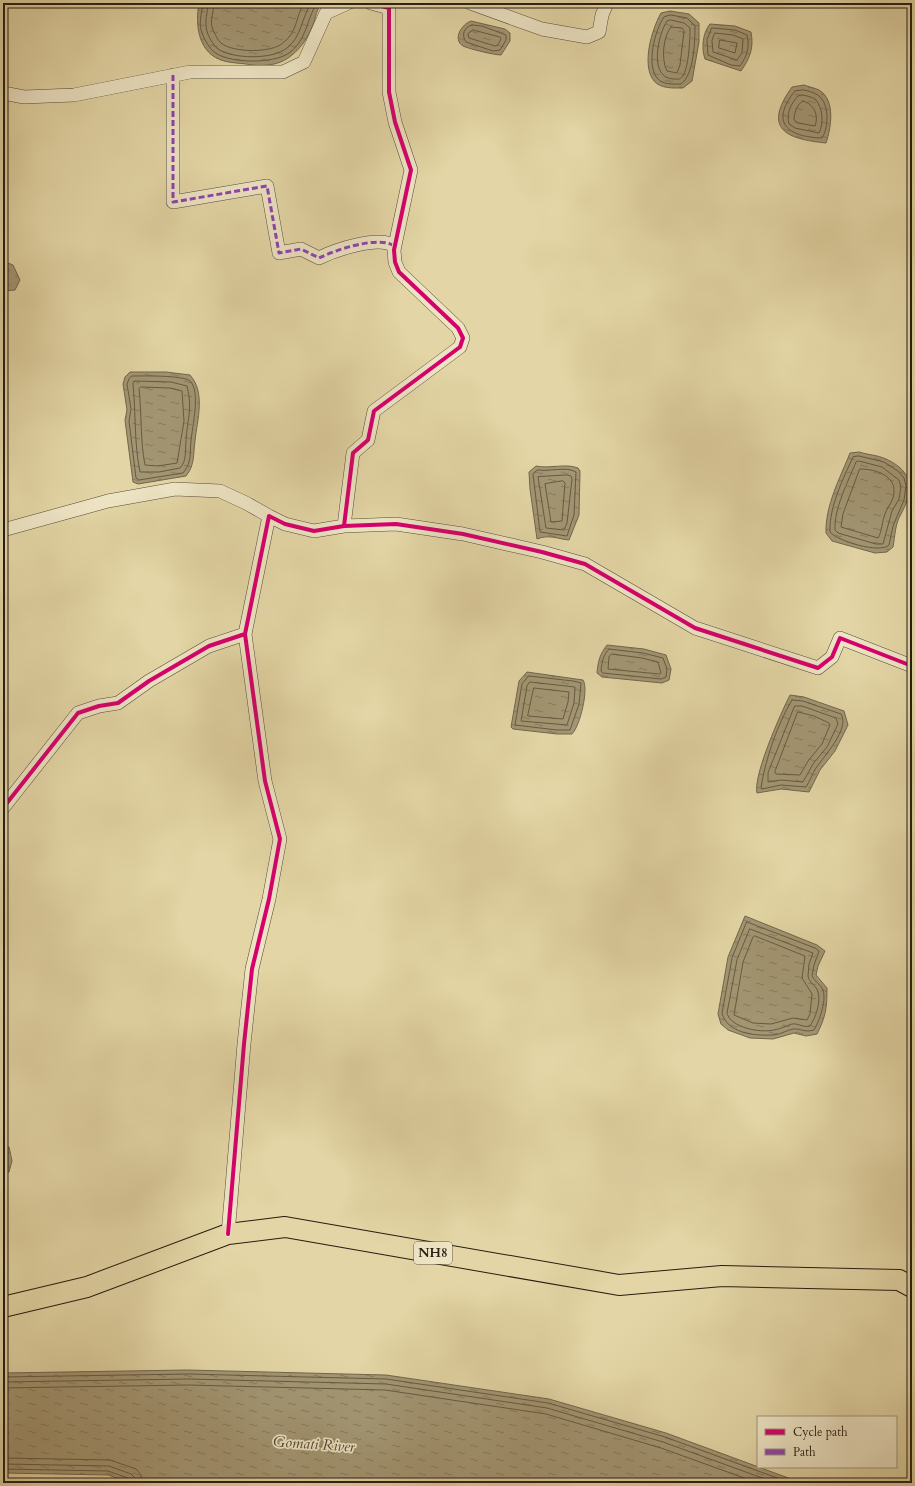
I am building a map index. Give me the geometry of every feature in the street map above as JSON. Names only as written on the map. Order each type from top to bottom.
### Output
[{"type":"highway","name":"NH8","points":[[3,1307],[87,1287],[228,1234],[285,1227],[619,1285],[722,1276],[899,1280],[912,1287]]},
{"type":"street","points":[[3,93],[24,97],[74,95],[190,72],[283,72],[304,62],[326,12],[348,3]]},
{"type":"street","points":[[344,526],[353,453],[368,440],[374,411],[460,347],[462,338],[458,328],[399,272],[395,262],[394,246],[411,170],[395,122],[389,92],[390,5],[370,3]]},
{"type":"street","points":[[470,3],[542,29],[586,37],[599,32],[602,15],[607,3]]},
{"type":"street","points":[[173,75],[173,202],[267,186],[280,253],[301,249],[319,258],[342,249],[372,243],[389,243],[394,246]]},
{"type":"street","points":[[3,530],[108,501],[175,489],[220,491],[285,524],[314,531],[344,526],[396,524],[462,534],[542,552],[585,564],[695,628],[818,668],[832,657],[840,638],[912,666]]},
{"type":"street","points":[[228,1234],[244,1044],[252,969],[269,899],[280,839],[265,781],[245,634],[269,516]]},
{"type":"street","points":[[3,808],[78,713],[99,706],[118,703],[148,681],[209,646],[245,634]]},
{"type":"water","points":[[199,3],[322,3],[317,11],[309,34],[296,52],[282,61],[270,65],[258,65],[224,61],[215,57],[209,52],[200,38],[198,29]]},
{"type":"water","points":[[670,11],[689,14],[699,23],[699,42],[692,81],[683,88],[668,88],[657,84],[650,74],[648,66],[649,47],[654,28],[661,13]]},
{"type":"water","points":[[471,21],[505,29],[510,33],[510,41],[501,55],[471,49],[460,43],[458,36],[462,28]]},
{"type":"water","points":[[710,24],[735,26],[751,32],[752,48],[747,62],[741,71],[705,59],[703,40]]},
{"type":"water","points":[[804,85],[819,90],[828,100],[831,115],[826,143],[790,135],[783,129],[779,122],[779,113],[783,101],[792,87]]},
{"type":"water","points":[[3,261],[13,265],[20,280],[15,290],[3,291]]},
{"type":"water","points":[[130,372],[166,372],[190,375],[195,382],[199,398],[199,416],[193,460],[191,468],[186,476],[138,484],[133,482],[125,420],[127,410],[123,384],[125,377]]},
{"type":"water","points":[[859,452],[883,458],[895,464],[902,470],[909,482],[908,497],[899,518],[893,547],[887,552],[875,553],[832,541],[826,533],[828,513],[838,482],[850,453]]},
{"type":"water","points":[[536,466],[568,466],[578,468],[580,471],[579,515],[569,540],[549,537],[537,539],[529,472]]},
{"type":"water","points":[[607,645],[644,649],[666,655],[671,669],[669,680],[662,683],[602,677],[597,673],[598,665],[601,655]]},
{"type":"water","points":[[527,672],[583,680],[585,691],[583,707],[581,716],[572,734],[557,734],[513,729],[511,727],[519,681]]},
{"type":"water","points":[[790,695],[804,697],[844,711],[848,725],[835,751],[820,770],[809,792],[781,789],[757,793],[757,784],[763,759]]},
{"type":"water","points":[[745,916],[817,945],[825,951],[818,966],[816,975],[827,988],[827,1001],[822,1022],[817,1034],[806,1036],[794,1033],[773,1039],[750,1038],[728,1030],[721,1024],[718,1014],[728,957]]},
{"type":"water","points":[[3,1147],[9,1147],[12,1161],[9,1172],[3,1174]]},
{"type":"water","name":"Gomati River","points":[[187,1370],[386,1375],[549,1399],[666,1433],[757,1466],[757,1468],[761,1468],[802,1483],[132,1483],[108,1475],[3,1473],[3,1373]]},
{"type":"marked path","points":[[173,75],[173,202],[267,186],[279,253],[301,249],[319,258],[335,251],[368,243],[387,243],[394,246]]},
{"type":"cycle path","points":[[3,808],[78,713],[99,706],[118,703],[149,681],[209,646],[245,634],[269,516],[285,524],[314,531],[344,526],[353,453],[368,440],[374,411],[460,347],[463,338],[458,328],[399,272],[395,262],[394,250],[411,170],[395,122],[389,92],[389,8],[371,3]]},
{"type":"cycle path","points":[[344,526],[396,524],[463,534],[542,552],[585,564],[695,628],[818,668],[832,657],[840,638],[912,666]]},
{"type":"cycle path","points":[[228,1234],[244,1044],[252,969],[269,899],[280,839],[265,781],[245,634]]}]
